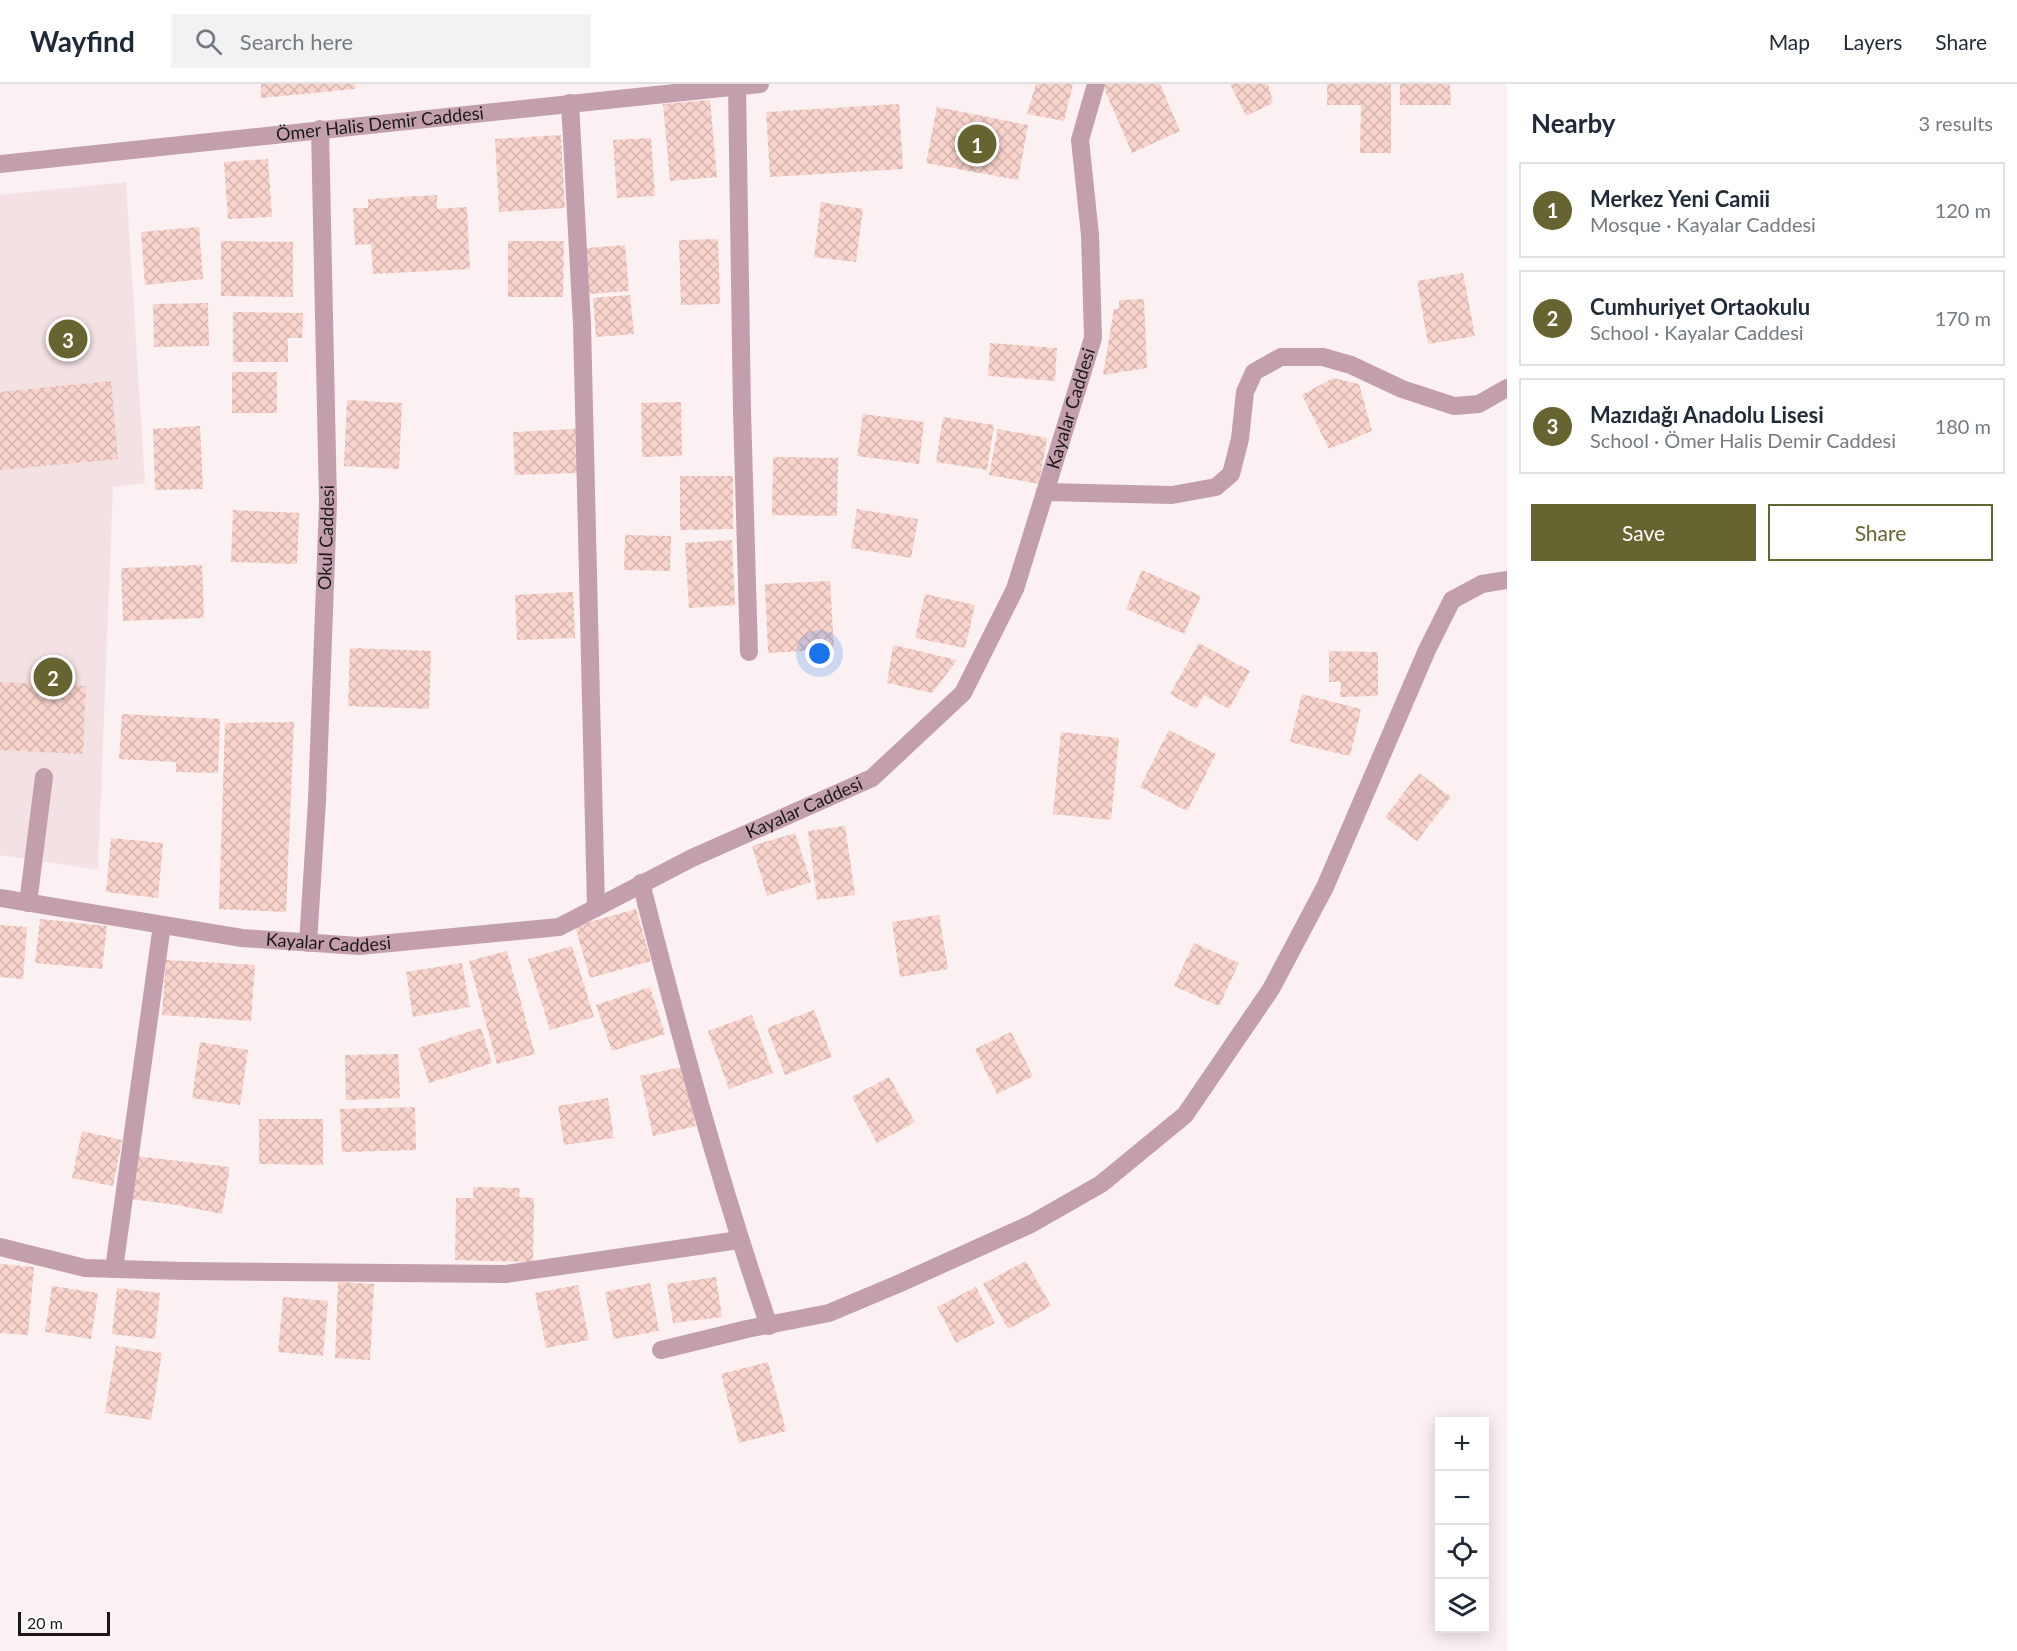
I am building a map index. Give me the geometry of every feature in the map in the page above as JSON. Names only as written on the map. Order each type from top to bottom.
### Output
[{"type":"street","name":"Ömer Halis Demir Caddesi","points":[[0,164],[760,84]]},
{"type":"street","name":"Kayalar Caddesi","points":[[0,898],[242,938],[359,946],[559,927],[692,858],[872,778],[963,693],[1015,589],[1094,338],[1090,235],[1080,140],[1096,84]]},
{"type":"street","points":[[737,87],[742,411],[749,652]]},
{"type":"street","points":[[570,103],[582,324],[596,908]]},
{"type":"street","name":"Okul Caddesi","points":[[308,943],[317,801],[328,503],[320,129]]},
{"type":"street","points":[[1045,492],[1172,495],[1216,487],[1231,474],[1239,440],[1245,393],[1254,372],[1281,357],[1323,357],[1351,365],[1402,389],[1454,406],[1479,404],[1507,388]]},
{"type":"street","points":[[661,1350],[747,1329],[829,1313],[898,1284],[1031,1224],[1101,1184],[1185,1115],[1271,989],[1325,887],[1427,650],[1452,600],[1482,584],[1507,580]]},
{"type":"street","points":[[28,903],[44,777]]},
{"type":"street","points":[[641,883],[666,981],[739,1240],[769,1326]]},
{"type":"street","points":[[114,1269],[162,925]]},
{"type":"street","points":[[0,1247],[85,1268],[184,1272],[506,1274],[739,1240]]},
{"type":"shaded area","points":[[126,182],[145,483],[113,487],[98,870],[0,855],[0,195]]},
{"type":"building","points":[[261,84],[355,84],[355,89],[261,98]]},
{"type":"building","points":[[1036,84],[1073,84],[1064,121],[1027,114]]},
{"type":"building","points":[[1104,84],[1160,84],[1180,131],[1132,153]]},
{"type":"building","points":[[1230,84],[1268,84],[1273,103],[1246,116]]},
{"type":"building","points":[[1327,84],[1391,84],[1391,153],[1360,153],[1361,105],[1327,105]]},
{"type":"building","points":[[1400,84],[1450,84],[1451,105],[1400,105]]},
{"type":"building","points":[[710,100],[717,177],[670,181],[663,104]]},
{"type":"building","points":[[899,104],[903,169],[770,177],[766,112]]},
{"type":"building","points":[[937,107],[1028,125],[1018,180],[926,163]]},
{"type":"building","points":[[561,135],[565,208],[499,212],[495,139]]},
{"type":"building","points":[[651,138],[655,196],[617,198],[613,140]]},
{"type":"building","points":[[268,159],[272,217],[228,219],[224,162]]},
{"type":"building","points":[[437,195],[437,209],[467,207],[470,269],[373,274],[371,244],[355,245],[353,208],[368,208],[368,199]]},
{"type":"building","points":[[821,202],[863,209],[856,262],[814,257]]},
{"type":"building","points":[[199,227],[203,279],[145,285],[141,232]]},
{"type":"building","points":[[718,239],[720,304],[681,305],[679,240]]},
{"type":"building","points":[[221,241],[293,242],[293,297],[221,296]]},
{"type":"building","points":[[508,241],[564,241],[563,297],[508,297]]},
{"type":"building","points":[[625,245],[629,291],[589,294],[586,248]]},
{"type":"building","points":[[1463,273],[1475,336],[1428,344],[1417,281]]},
{"type":"building","points":[[630,295],[634,334],[596,337],[593,298]]},
{"type":"building","points":[[1144,299],[1147,368],[1103,375],[1114,309],[1119,309],[1119,300]]},
{"type":"building","points":[[208,303],[209,346],[154,347],[153,304]]},
{"type":"building","points":[[233,312],[303,313],[302,338],[288,338],[288,362],[233,362]]},
{"type":"building","points":[[990,343],[1057,348],[1055,381],[988,376]]},
{"type":"building","points":[[232,372],[277,372],[277,413],[232,413]]},
{"type":"building","points":[[1333,378],[1359,384],[1372,431],[1329,449],[1302,395]]},
{"type":"building","points":[[111,381],[118,459],[0,470],[0,392]]},
{"type":"building","points":[[347,400],[402,403],[399,469],[344,466]]},
{"type":"building","points":[[681,402],[682,456],[642,457],[641,403]]},
{"type":"building","points":[[863,414],[924,422],[919,464],[857,456]]},
{"type":"building","points":[[943,417],[994,425],[987,470],[936,462]]},
{"type":"building","points":[[200,426],[203,489],[155,490],[153,429]]},
{"type":"building","points":[[576,429],[578,473],[515,475],[513,432]]},
{"type":"building","points":[[998,429],[1047,438],[1039,484],[989,475]]},
{"type":"building","points":[[773,457],[838,458],[837,516],[772,515]]},
{"type":"building","points":[[680,476],[733,476],[733,529],[680,530]]},
{"type":"building","points":[[857,509],[918,519],[911,558],[851,548]]},
{"type":"building","points":[[233,510],[299,513],[297,564],[231,562]]},
{"type":"building","points":[[625,535],[671,536],[670,571],[624,570]]},
{"type":"building","points":[[732,540],[735,605],[689,608],[685,543]]},
{"type":"building","points":[[202,565],[204,618],[123,621],[121,568]]},
{"type":"building","points":[[1142,570],[1201,596],[1184,634],[1126,609]]},
{"type":"building","points":[[830,581],[834,649],[768,653],[765,584]]},
{"type":"building","points":[[573,592],[575,638],[517,640],[515,595]]},
{"type":"building","points":[[925,594],[975,605],[965,648],[915,638]]},
{"type":"building","points":[[1199,643],[1250,671],[1229,709],[1204,695],[1196,709],[1170,694]]},
{"type":"building","points":[[893,645],[957,660],[932,693],[887,683]]},
{"type":"building","points":[[350,648],[431,651],[429,709],[348,706]]},
{"type":"building","points":[[1329,651],[1378,652],[1378,696],[1340,697],[1341,682],[1329,682]]},
{"type":"building","points":[[0,682],[86,686],[83,754],[0,750]]},
{"type":"building","points":[[1302,694],[1361,709],[1350,756],[1290,742]]},
{"type":"building","points":[[122,714],[220,719],[218,773],[176,772],[176,762],[119,759]]},
{"type":"building","points":[[294,722],[286,912],[219,909],[225,723]]},
{"type":"building","points":[[1169,730],[1216,754],[1187,811],[1140,787]]},
{"type":"building","points":[[1061,732],[1119,738],[1111,820],[1053,814]]},
{"type":"building","points":[[1419,773],[1451,797],[1417,841],[1385,817]]},
{"type":"building","points":[[845,826],[855,895],[817,900],[808,831]]},
{"type":"building","points":[[795,833],[811,882],[767,896],[752,846]]},
{"type":"building","points":[[111,838],[163,843],[158,898],[106,892]]},
{"type":"building","points":[[636,909],[651,961],[590,978],[575,926]]},
{"type":"building","points":[[939,915],[948,969],[900,977],[892,922]]},
{"type":"building","points":[[40,919],[107,926],[102,969],[35,963]]},
{"type":"building","points":[[0,925],[27,927],[23,979],[0,977]]},
{"type":"building","points":[[1194,943],[1239,963],[1219,1006],[1174,986]]},
{"type":"building","points":[[572,946],[594,1017],[550,1030],[528,959]]},
{"type":"building","points":[[507,951],[535,1054],[497,1064],[469,961]]},
{"type":"building","points":[[166,960],[255,965],[251,1021],[162,1015]]},
{"type":"building","points":[[462,963],[470,1007],[413,1017],[406,972]]},
{"type":"building","points":[[650,987],[665,1034],[612,1051],[596,1005]]},
{"type":"building","points":[[814,1010],[832,1057],[785,1075],[767,1028]]},
{"type":"building","points":[[752,1015],[773,1073],[729,1089],[708,1031]]},
{"type":"building","points":[[481,1028],[492,1063],[429,1083],[418,1048]]},
{"type":"building","points":[[1011,1032],[1033,1076],[997,1094],[975,1049]]},
{"type":"building","points":[[200,1042],[248,1050],[240,1105],[192,1098]]},
{"type":"building","points":[[398,1054],[400,1098],[346,1100],[345,1055]]},
{"type":"building","points":[[682,1067],[696,1126],[653,1136],[640,1076]]},
{"type":"building","points":[[889,1077],[915,1122],[877,1143],[852,1097]]},
{"type":"building","points":[[608,1098],[614,1138],[564,1145],[558,1106]]},
{"type":"building","points":[[415,1107],[416,1150],[342,1152],[340,1109]]},
{"type":"building","points":[[259,1119],[323,1119],[323,1165],[259,1164]]},
{"type":"building","points":[[82,1131],[122,1140],[113,1186],[72,1178]]},
{"type":"building","points":[[136,1156],[230,1167],[222,1214],[130,1199]]},
{"type":"building","points":[[473,1187],[520,1188],[519,1197],[534,1198],[533,1262],[455,1260],[456,1198],[473,1198]]},
{"type":"building","points":[[1026,1261],[1051,1306],[1008,1329],[983,1284]]},
{"type":"building","points":[[0,1264],[34,1267],[28,1335],[0,1333]]},
{"type":"building","points":[[716,1277],[722,1317],[673,1323],[667,1284]]},
{"type":"building","points":[[338,1282],[374,1284],[370,1360],[335,1358]]},
{"type":"building","points":[[650,1283],[659,1331],[614,1339],[605,1292]]},
{"type":"building","points":[[578,1285],[589,1340],[546,1348],[535,1293]]},
{"type":"building","points":[[52,1286],[98,1293],[91,1339],[45,1332]]},
{"type":"building","points":[[976,1287],[995,1323],[956,1343],[937,1307]]},
{"type":"building","points":[[117,1288],[160,1293],[155,1339],[112,1334]]},
{"type":"building","points":[[283,1297],[328,1301],[323,1356],[278,1352]]},
{"type":"building","points":[[116,1346],[162,1353],[151,1420],[105,1413]]},
{"type":"building","points":[[768,1362],[786,1431],[739,1443],[721,1374]]},
{"type":"place","name":"Merkez Yeni Camii","points":[[977,144]]},
{"type":"place","name":"Mazıdağı Anadolu Lisesi","points":[[68,339]]},
{"type":"place","name":"Cumhuriyet Ortaokulu","points":[[53,677]]}]
